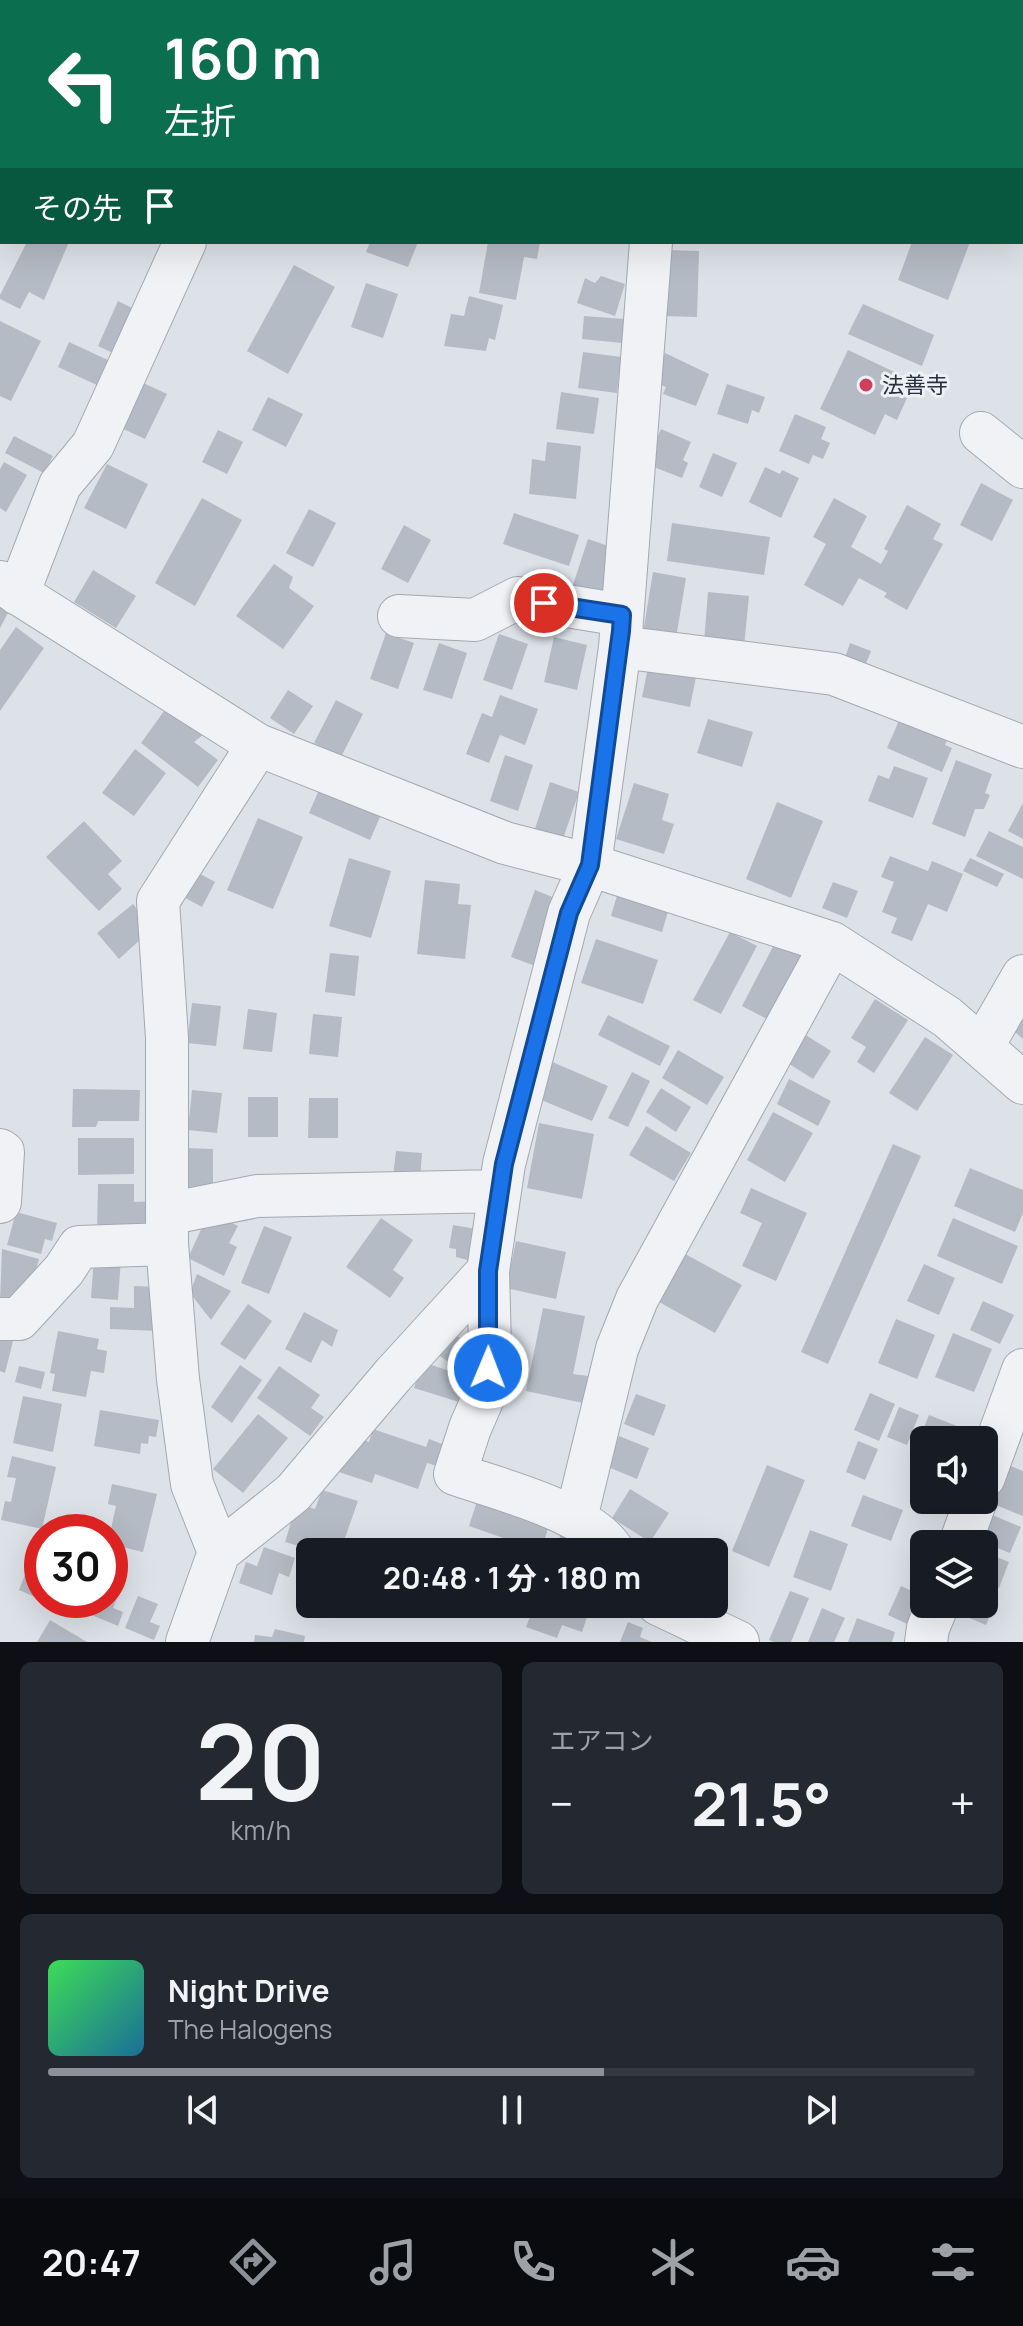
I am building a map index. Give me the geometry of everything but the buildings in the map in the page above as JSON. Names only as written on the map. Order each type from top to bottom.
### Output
[{"type":"street","points":[[184,244],[93,445],[60,485],[9,588],[258,745],[505,843],[590,865],[832,943],[947,1017],[1023,1083]]},
{"type":"street","points":[[601,1538],[576,1518],[455,1474],[487,1389],[490,1347],[488,1271],[504,1164],[569,913],[590,865],[621,631],[651,244]]},
{"type":"street","points":[[981,433],[1023,467]]},
{"type":"street","points":[[399,616],[475,620],[518,598],[621,631],[834,674],[1023,747]]},
{"type":"street","points":[[219,1552],[192,1484],[178,1379],[167,1229],[167,1038],[158,901],[258,745]]},
{"type":"street","points":[[576,1518],[617,1349],[637,1299],[832,943]]},
{"type":"street","points":[[982,1047],[1023,976]]},
{"type":"street","points":[[0,1150],[3,1152],[0,1202]]},
{"type":"street","points":[[0,1319],[19,1319],[64,1270],[79,1247],[167,1229],[257,1196],[500,1191]]},
{"type":"street","points":[[187,1642],[219,1552],[293,1493],[393,1375],[488,1271]]},
{"type":"street","points":[[998,1439],[1023,1370]]},
{"type":"street","points":[[687,1618],[738,1642]]},
{"type":"street","points":[[926,1642],[932,1618]]},
{"type":"place","name":"法善寺","points":[[866,385]]},
{"type":"route","points":[[488,1368],[488,1271],[504,1164],[569,913],[590,865],[620,647],[622,615],[544,603]]}]
